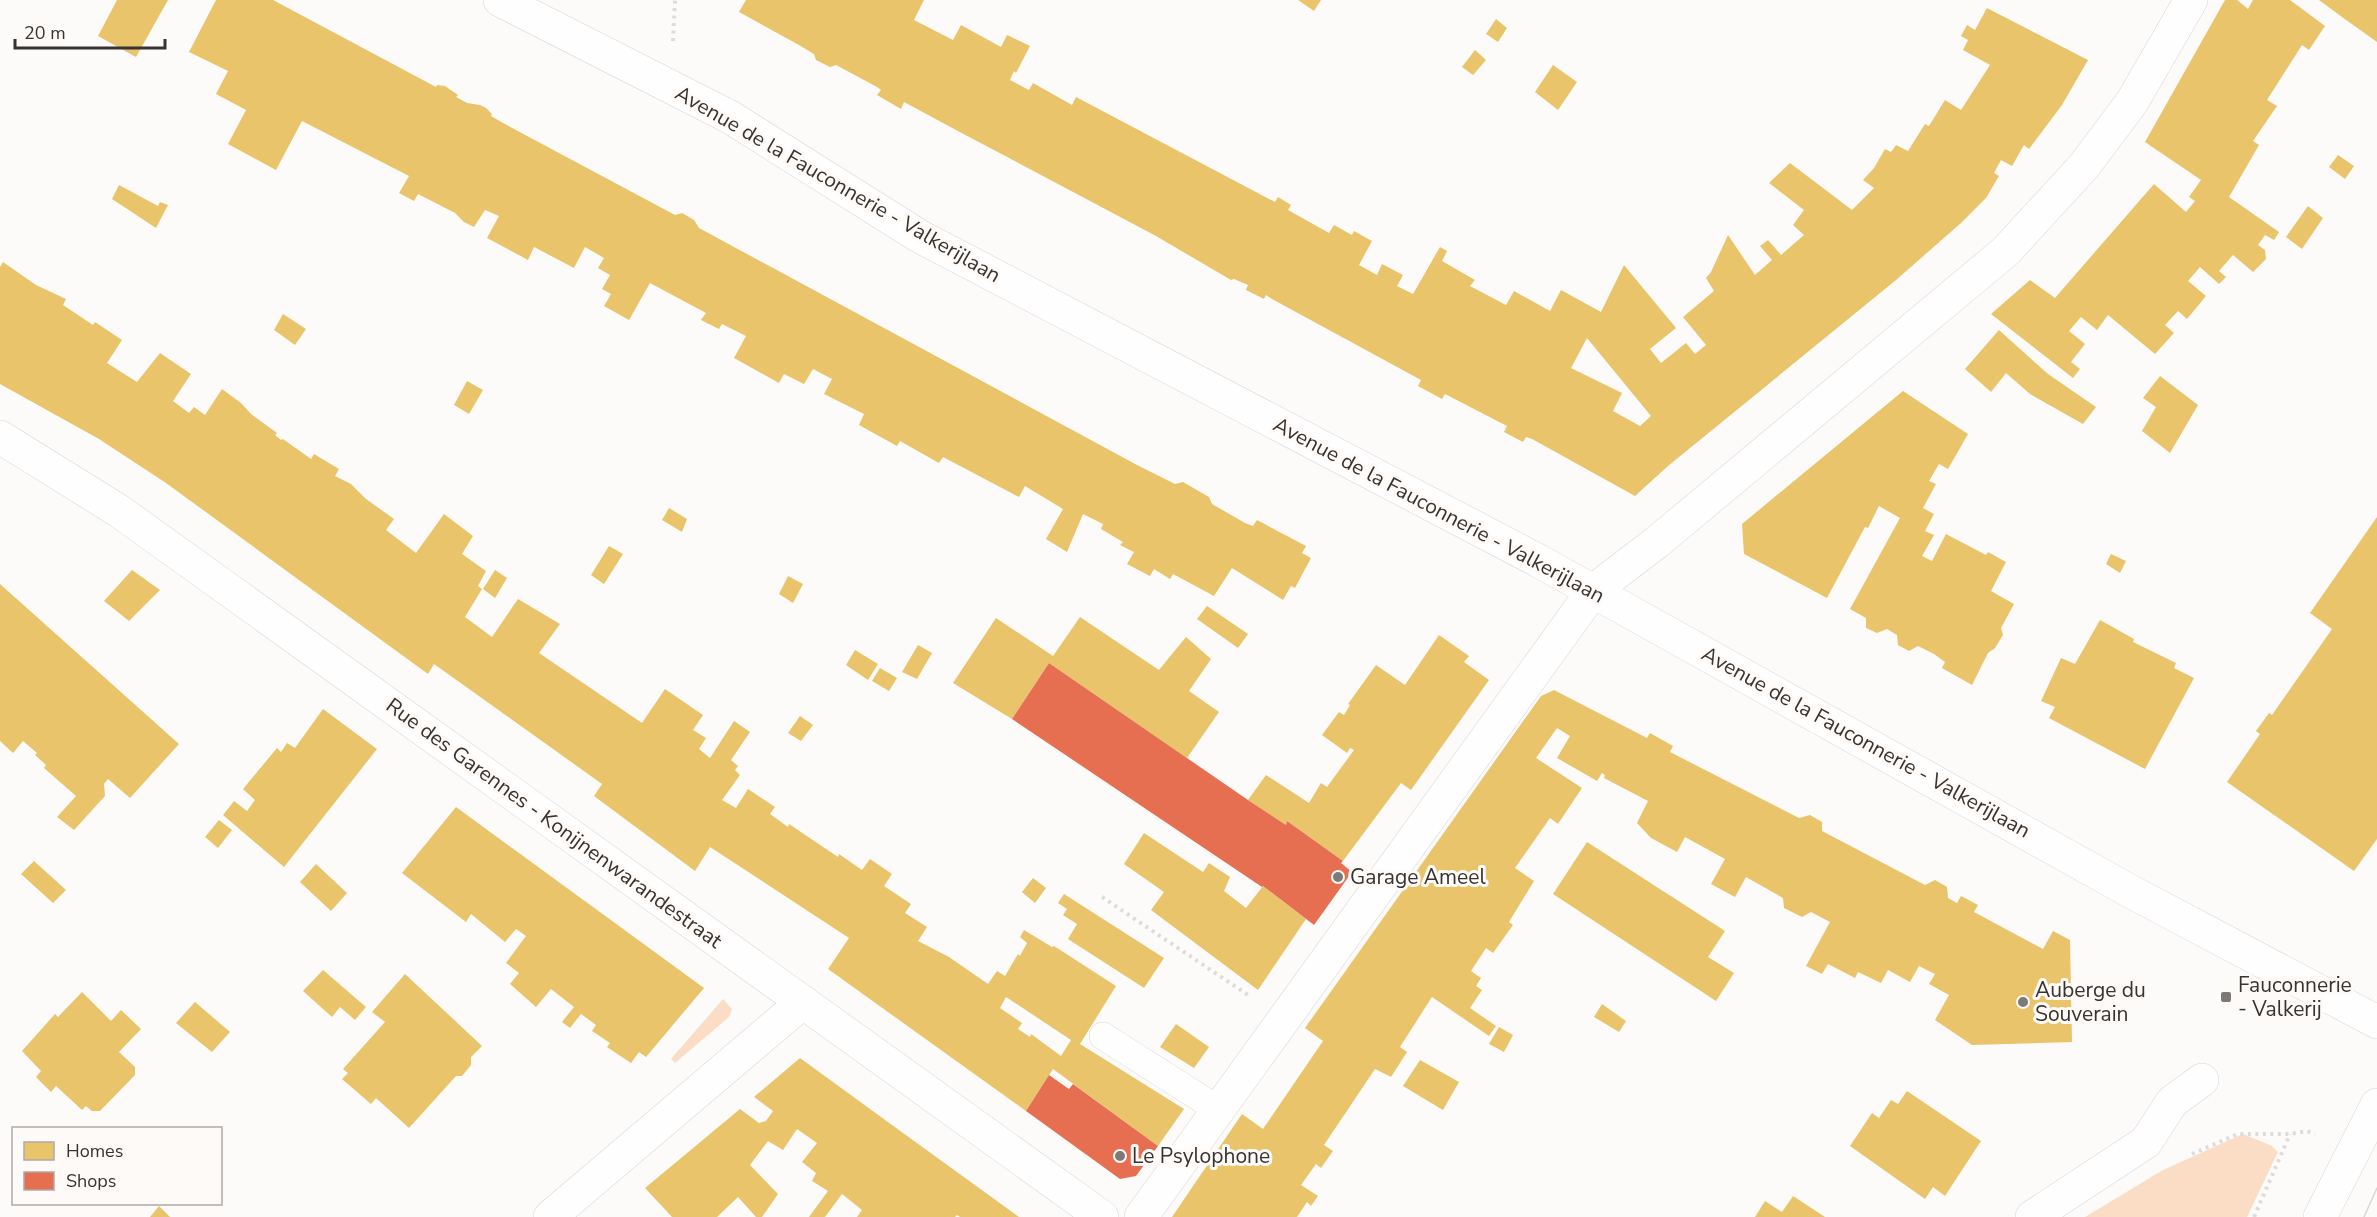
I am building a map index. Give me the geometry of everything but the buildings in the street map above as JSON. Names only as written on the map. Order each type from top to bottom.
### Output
[{"type":"street","name":"Avenue de la Fauconnerie - Valkerijlaan","points":[[500,0],[730,117],[919,236],[1593,591],[2128,890],[2377,1022]]},
{"type":"street","points":[[1141,1217],[1593,591],[1666,534],[2006,251],[2084,166],[2132,102],[2191,0]]},
{"type":"street","name":"Rue des Garennes - Konijnenwarandestraat","points":[[0,437],[119,511],[1102,1217]]},
{"type":"street","points":[[550,1217],[803,1002]]},
{"type":"street","points":[[2032,1217],[2146,1142],[2172,1102],[2202,1080]]},
{"type":"street","points":[[2320,1217],[2377,1105]]},
{"type":"lane","points":[[1104,1036],[1219,1110]]},
{"type":"path","points":[[672,47],[675,0]]},
{"type":"path","points":[[1102,897],[1253,998]]},
{"type":"path","points":[[2188,1155],[2238,1134],[2290,1134],[2307,1131],[2325,1139]]},
{"type":"path","points":[[2254,1217],[2290,1134]]},
{"type":"shaded area","points":[[723,999],[732,1009],[729,1017],[675,1063],[671,1059]]},
{"type":"shaded area","points":[[2243,1134],[2272,1146],[2278,1152],[2247,1217],[2085,1217],[2163,1170]]},
{"type":"tram line","points":[[2364,1217],[2377,1188]]},
{"type":"place","name":"Garage Ameel","points":[[1338,877]]},
{"type":"place","name":"Fauconnerie - Valkerij","points":[[2226,997]]},
{"type":"place","name":"Auberge du Souverain","points":[[2023,1002]]},
{"type":"place","name":"Le Psylophone","points":[[1120,1156]]}]
